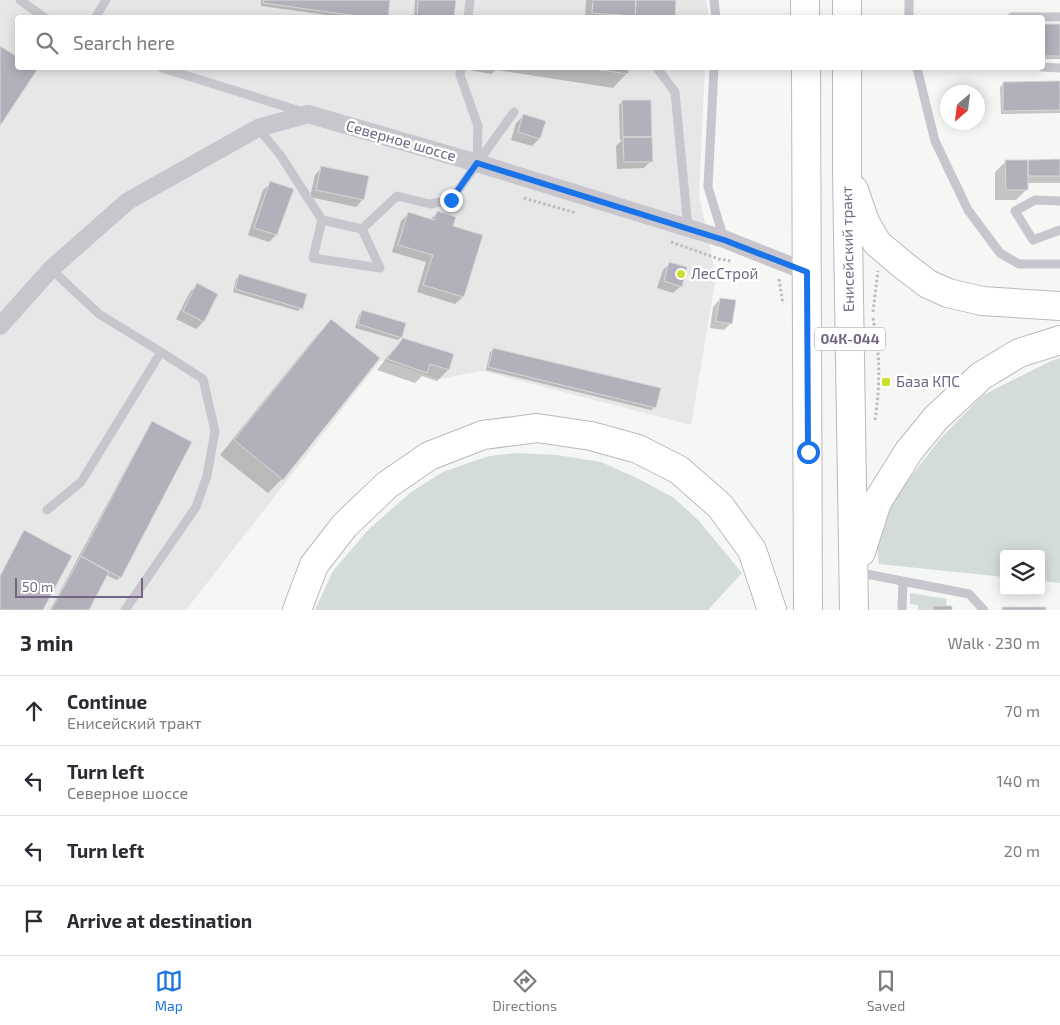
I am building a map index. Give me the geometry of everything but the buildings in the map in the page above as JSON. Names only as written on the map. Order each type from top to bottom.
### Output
[{"type":"main road","points":[[805,0],[805,15]]},
{"type":"main road","points":[[847,0],[847,15]]},
{"type":"main road","name":"04К-044","points":[[806,70],[808,610]]},
{"type":"main road","name":"Енисейский тракт","points":[[847,70],[854,610]]},
{"type":"main road","points":[[847,171],[865,222],[877,243],[903,266],[928,284],[948,293],[982,301],[1060,306]]},
{"type":"main road","points":[[854,572],[877,502],[909,451],[936,418],[981,376],[1019,353],[1060,340]]},
{"type":"main road","points":[[297,610],[314,565],[345,525],[386,485],[429,456],[483,435],[536,428],[592,436],[638,449],[678,470],[720,506],[752,550],[767,606]]},
{"type":"street","points":[[0,326],[52,269],[128,201],[258,128],[308,114]]},
{"type":"street","name":"Северное шоссе","points":[[308,114],[477,163],[688,228],[807,272]]},
{"type":"lane","points":[[20,0],[41,15]]},
{"type":"lane","points":[[97,15],[106,0]]},
{"type":"lane","points":[[468,15],[470,0]]},
{"type":"lane","points":[[714,0],[716,15]]},
{"type":"lane","points":[[909,0],[909,15]]},
{"type":"lane","points":[[1045,17],[1060,17]]},
{"type":"lane","points":[[1045,68],[1060,68]]},
{"type":"lane","name":"Северное шоссе","points":[[168,70],[308,114]]},
{"type":"lane","points":[[461,70],[460,75],[478,126],[477,163]]},
{"type":"lane","points":[[658,70],[675,92],[688,228]]},
{"type":"lane","points":[[714,70],[708,188],[724,240]]},
{"type":"lane","points":[[917,70],[935,141],[968,210],[1000,253],[1019,264],[1060,264]]},
{"type":"lane","points":[[362,229],[396,196],[430,204],[451,200],[514,112]]},
{"type":"lane","points":[[258,128],[281,156],[322,220],[362,229]]},
{"type":"lane","points":[[1060,201],[1035,200],[1015,211],[1033,240],[1060,230]]},
{"type":"lane","points":[[322,220],[313,258],[380,268],[362,229]]},
{"type":"lane","points":[[52,269],[99,314],[204,380],[216,431],[207,476],[196,507],[125,610]]},
{"type":"lane","points":[[47,510],[82,482],[161,352]]},
{"type":"lane","points":[[854,572],[969,594],[984,610]]},
{"type":"lane","points":[[902,610],[903,581]]},
{"type":"path","points":[[524,198],[579,214]]},
{"type":"path","points":[[670,242],[719,259],[737,262]]},
{"type":"path","points":[[874,424],[879,375],[872,314],[878,270]]},
{"type":"path","points":[[772,274],[780,279],[784,306]]},
{"type":"shaded area","points":[[0,0],[706,0],[708,15],[15,15],[15,70],[705,70],[699,195],[716,277],[691,425],[482,371],[439,379],[381,360],[186,610],[0,610]]},
{"type":"shaded area","points":[[1060,358],[1060,583],[1045,581],[1045,550],[1000,550],[1000,577],[879,564],[876,540],[898,493],[940,439],[983,395]]},
{"type":"shaded area","points":[[517,453],[557,455],[601,462],[639,479],[674,498],[699,521],[742,573],[708,610],[315,610],[333,571],[369,529],[411,492],[443,472],[489,456]]},
{"type":"shaded area","points":[[910,593],[947,599],[946,606],[933,606],[933,610],[918,610],[918,605],[910,604]]},
{"type":"place","name":"ЛесСтрой","points":[[681,274]]},
{"type":"place","name":"База КПС","points":[[886,382]]},
{"type":"route","points":[[451,200],[477,163],[688,228],[807,272],[808,452]]}]
